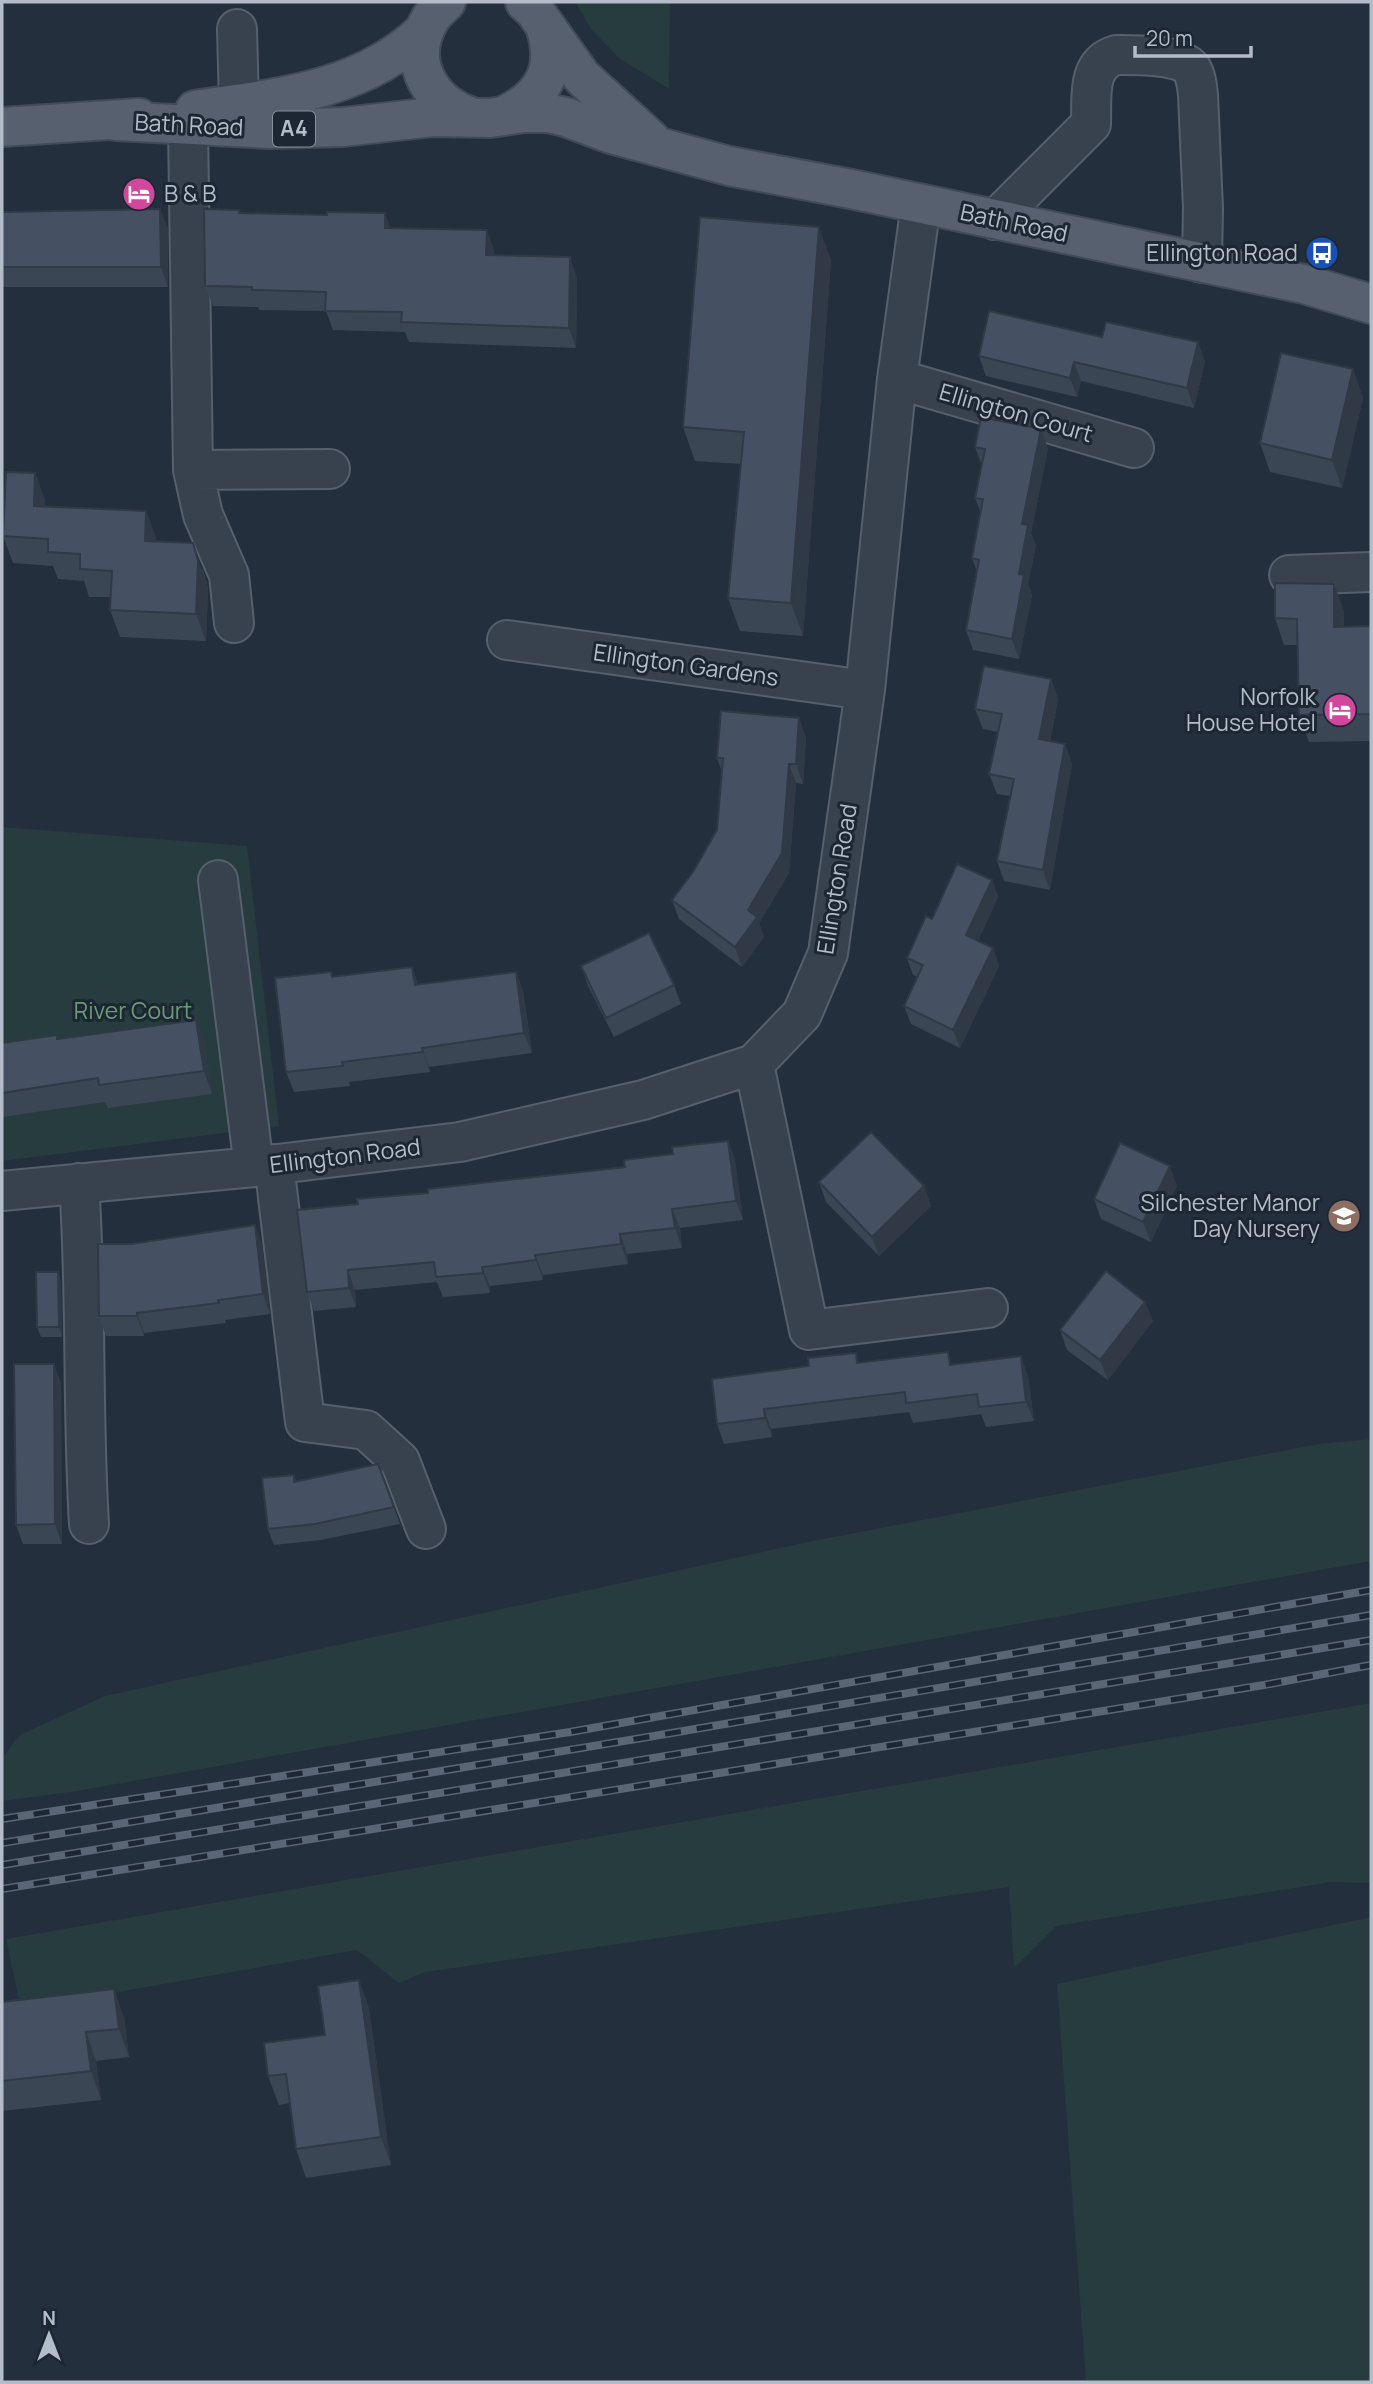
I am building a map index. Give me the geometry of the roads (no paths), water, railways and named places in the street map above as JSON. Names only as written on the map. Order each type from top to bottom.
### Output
[{"type":"main road","name":"Bath Road","points":[[435,16],[421,58],[428,84],[445,104],[457,112],[489,116],[527,103],[542,86],[549,71],[551,54],[533,10]]},
{"type":"main road","name":"Bath Road","points":[[533,10],[582,77],[608,104],[657,145]]},
{"type":"main road","name":"Bath Road","points":[[2,127],[116,121],[305,92],[341,82],[393,57],[435,16]]},
{"type":"main road","name":"Bath Road","points":[[116,121],[239,129],[320,128],[411,118],[547,113],[566,117],[611,134],[729,166],[1304,284],[1371,304]]},
{"type":"street","points":[[237,29],[239,104]]},
{"type":"street","points":[[995,220],[1091,124],[1093,78],[1099,64],[1116,55],[1180,60],[1190,67],[1196,78],[1198,94],[1203,208],[1202,263]]},
{"type":"street","points":[[188,126],[193,470],[203,515],[229,575],[234,623]]},
{"type":"street","name":"Ellington Road","points":[[2,1191],[460,1142],[643,1100],[754,1064],[803,1014],[828,953],[865,690],[897,379],[921,204]]},
{"type":"street","name":"Ellington Court","points":[[897,379],[1135,448]]},
{"type":"street","points":[[193,470],[330,469]]},
{"type":"street","points":[[1289,575],[1371,572]]},
{"type":"street","name":"Ellington Gardens","points":[[507,640],[865,690]]},
{"type":"street","points":[[218,880],[305,1422],[366,1430],[400,1461],[426,1530]]},
{"type":"street","points":[[754,1064],[809,1330],[988,1308]]},
{"type":"street","points":[[79,1184],[83,1246],[89,1524]]},
{"type":"railway","points":[[2,1819],[570,1732],[1371,1590]]},
{"type":"railway","points":[[2,1843],[1371,1615]]},
{"type":"railway","points":[[2,1865],[1371,1640]]},
{"type":"railway","points":[[2,1889],[1264,1685],[1371,1665]]},
{"type":"place","name":"B & B","points":[[139,194]]},
{"type":"place","name":"Ellington Road","points":[[1322,253]]},
{"type":"place","name":"Norfolk House Hotel","points":[[1340,710]]},
{"type":"place","name":"Silchester Manor Day Nursery","points":[[1344,1216]]},
{"type":"park label","name":"River Court","points":[[133,1011]]}]
